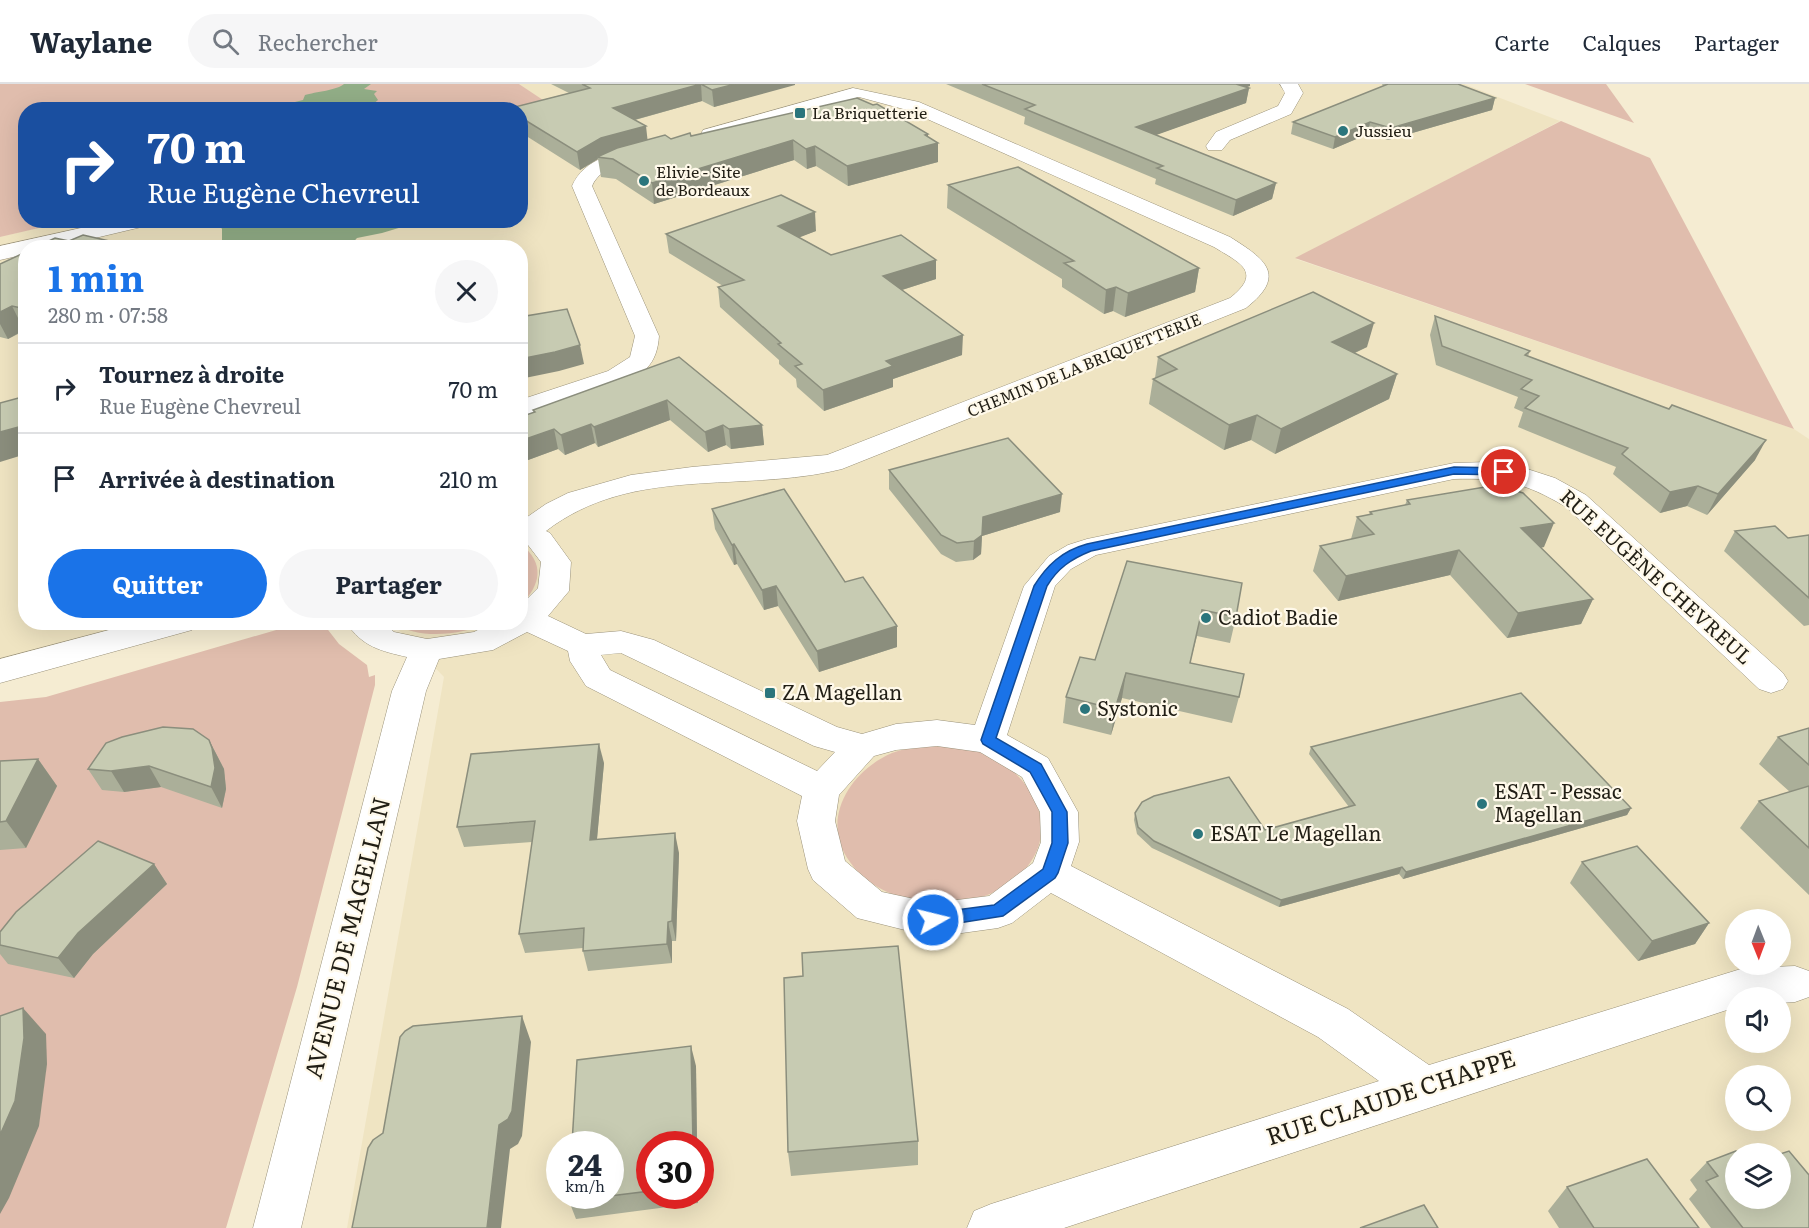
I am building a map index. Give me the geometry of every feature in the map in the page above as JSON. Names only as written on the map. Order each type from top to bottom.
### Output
[{"type":"street","points":[[1215,146],[1223,136],[1285,111],[1294,93],[1289,84]]},
{"type":"street","name":"CHEMIN DE LA BRIQUETTERIE","points":[[854,88],[879,94],[890,86],[913,106]]},
{"type":"street","points":[[695,138],[854,88]]},
{"type":"street","name":"CHEMIN DE LA BRIQUETTERIE","points":[[528,529],[569,503],[606,490],[664,479],[810,466],[842,459],[1238,303],[1254,293],[1259,278],[1253,264],[1222,242],[913,106],[854,88]]},
{"type":"street","points":[[528,406],[632,369],[647,351],[647,336],[582,186],[584,177],[594,169],[664,147]]},
{"type":"street","points":[[58,240],[111,228]]},
{"type":"street","points":[[0,253],[18,249]]},
{"type":"street","name":"RUE EUGÈNE CHEVREUL","points":[[988,740],[1040,586],[1051,569],[1066,557],[1087,548],[1454,471],[1487,470],[1520,474],[1546,483],[1576,501],[1771,681]]},
{"type":"street","points":[[528,535],[539,539],[556,562],[553,591],[528,616]]},
{"type":"street","points":[[528,623],[582,645],[621,642],[642,648],[826,737],[862,747]]},
{"type":"street","points":[[0,672],[152,630]]},
{"type":"street","points":[[371,630],[384,641],[426,650],[481,642],[505,630]]},
{"type":"street","points":[[582,645],[587,661],[598,678],[822,790]]},
{"type":"street","name":"AVENUE DE MAGELLAN","points":[[277,1228],[409,691],[426,650]]},
{"type":"street","points":[[937,733],[988,740],[1035,768],[1059,812],[1060,843],[1050,873],[998,911],[933,920],[871,906],[827,869],[816,821],[822,790],[862,747],[896,736],[937,733]]},
{"type":"street","points":[[1050,873],[1333,1023],[1424,1087]]},
{"type":"street","name":"RUE CLAUDE CHAPPE","points":[[992,1228],[1424,1087],[1744,986],[1795,984]]},
{"type":"shaded area","points":[[0,84],[519,84],[549,104],[528,108],[528,102],[18,102],[18,228],[39,228],[0,237]]},
{"type":"shaded area","points":[[371,84],[364,89],[377,91],[374,94],[378,100],[376,102],[295,102],[303,100],[305,95],[341,86]]},
{"type":"shaded area","points":[[519,84],[1464,84],[1560,121],[1296,259],[1794,429],[1809,439],[1809,1228],[347,1228],[444,677],[399,630],[528,630],[528,240],[18,240],[18,630],[116,630],[0,661],[0,237],[37,228],[528,228],[528,110],[548,104]]},
{"type":"shaded area","points":[[1525,84],[1606,84],[1634,123]]},
{"type":"shaded area","points":[[1561,121],[1650,158],[1794,429],[1295,258]]},
{"type":"shaded area","points":[[399,228],[355,240],[222,240],[222,229]]},
{"type":"shaded area","points":[[528,551],[534,559],[538,574],[528,597]]},
{"type":"shaded area","points":[[276,630],[328,630],[339,644],[367,665],[369,677],[375,675],[375,685],[297,987],[226,1228],[0,1228],[0,702],[46,697]]},
{"type":"shaded area","points":[[408,630],[467,630],[442,634]]},
{"type":"shaded area","points":[[923,746],[963,748],[986,754],[1016,774],[1036,802],[1041,818],[1041,834],[1037,851],[1023,871],[1004,887],[991,894],[941,903],[897,896],[871,883],[850,862],[841,846],[838,830],[839,814],[852,784],[877,761],[892,753]]},
{"type":"building","points":[[582,84],[701,84],[613,108],[646,126],[601,138],[577,152],[528,122],[528,104],[590,88]]},
{"type":"building","points":[[701,84],[735,84],[712,90]]},
{"type":"building","points":[[982,84],[1236,84],[1249,88],[1136,127],[1276,183],[1236,200],[1157,168],[1163,166],[1025,109],[1035,105]]},
{"type":"building","points":[[1388,84],[1458,84],[1495,98],[1391,128],[1370,122],[1335,137],[1293,122]]},
{"type":"building","points":[[857,98],[873,105],[877,104],[928,134],[925,135],[938,143],[847,166],[815,146],[806,149],[793,140],[652,183],[613,159],[597,157],[617,148],[665,135],[671,139],[690,133],[691,136]]},
{"type":"building","points":[[1018,167],[1199,268],[1128,293],[1116,287],[1106,290],[1064,263],[1074,261],[948,185]]},
{"type":"building","points":[[781,195],[815,212],[778,226],[831,255],[901,235],[936,260],[883,276],[963,335],[886,361],[893,366],[823,390],[795,366],[802,364],[778,344],[781,343],[718,287],[744,280],[666,234]]},
{"type":"building","points":[[83,235],[105,240],[71,240]]},
{"type":"building","points":[[18,256],[18,307],[12,306],[0,312],[0,264]]},
{"type":"building","points":[[1313,292],[1374,323],[1332,342],[1397,374],[1281,429],[1257,415],[1229,425],[1153,379],[1177,369],[1158,357]]},
{"type":"building","points":[[567,309],[580,345],[528,357],[528,316]]},
{"type":"building","points":[[1435,316],[1530,351],[1525,355],[1669,409],[1672,405],[1766,440],[1718,494],[1698,486],[1670,492],[1622,454],[1628,448],[1525,408],[1539,396],[1521,389],[1532,380],[1442,346]]},
{"type":"building","points":[[679,357],[762,425],[729,429],[723,425],[705,432],[667,400],[594,427],[591,424],[561,435],[554,429],[528,438],[528,414],[535,412],[533,410]]},
{"type":"building","points":[[18,398],[18,427],[0,432],[0,403]]},
{"type":"building","points":[[1008,438],[1062,494],[983,517],[982,535],[974,541],[957,543],[941,535],[889,470]]},
{"type":"building","points":[[1497,485],[1523,493],[1554,523],[1521,528],[1593,599],[1518,613],[1459,550],[1346,576],[1320,546],[1374,534],[1357,517],[1372,514],[1370,512],[1410,504],[1407,500]]},
{"type":"building","points":[[784,489],[845,582],[863,577],[897,626],[817,651],[776,586],[762,590],[734,544],[732,545],[712,509]]},
{"type":"building","points":[[1775,526],[1788,538],[1809,535],[1809,598],[1735,531]]},
{"type":"building","points":[[1127,561],[1242,583],[1236,617],[1202,610],[1190,663],[1244,674],[1239,697],[1126,673],[1115,709],[1066,697],[1080,657],[1095,660]]},
{"type":"building","name":"ESAT - Pessac Magellan","points":[[1521,693],[1631,808],[1406,872],[1402,867],[1281,900],[1154,841],[1138,827],[1135,813],[1142,802],[1154,796],[1229,777],[1265,830],[1355,805],[1311,747]]},
{"type":"building","points":[[163,727],[193,729],[209,740],[215,768],[211,787],[149,766],[111,771],[88,769],[106,743]]},
{"type":"building","points":[[1809,728],[1809,765],[1778,737]]},
{"type":"building","points":[[599,744],[590,840],[675,833],[672,921],[668,922],[667,944],[583,951],[584,928],[519,934],[535,821],[457,827],[471,754]]},
{"type":"building","points":[[38,759],[6,821],[0,822],[0,761]]},
{"type":"building","points":[[1809,786],[1809,848],[1759,801]]},
{"type":"building","points":[[98,841],[154,864],[78,933],[58,958],[0,945],[0,932],[16,912]]},
{"type":"building","points":[[1637,846],[1709,923],[1652,941],[1582,862]]},
{"type":"building","points":[[898,946],[918,1141],[788,1152],[784,978],[803,976],[802,953]]},
{"type":"building","points":[[23,1008],[24,1038],[15,1101],[0,1135],[0,1016]]},
{"type":"building","points":[[522,1016],[512,1111],[508,1119],[499,1125],[487,1228],[352,1228],[368,1148],[373,1140],[383,1133],[400,1037],[413,1026]]},
{"type":"building","points":[[691,1046],[693,1131],[636,1131],[636,1193],[624,1194],[624,1131],[573,1131],[577,1060]]},
{"type":"building","points":[[1791,1153],[1809,1175],[1809,1228],[1743,1228],[1728,1209],[1791,1209]]},
{"type":"building","points":[[1725,1155],[1725,1205],[1706,1181],[1718,1176],[1707,1162]]},
{"type":"building","points":[[1647,1159],[1699,1228],[1594,1228],[1567,1187]]},
{"type":"building","points":[[1424,1205],[1438,1228],[1360,1228]]},
{"type":"place","name":"La Briquetterie","points":[[800,113]]},
{"type":"place","name":"Jussieu","points":[[1343,131]]},
{"type":"place","name":"Elivie - Site de Bordeaux","points":[[644,181]]},
{"type":"place","name":"Cadiot Badie","points":[[1206,618]]},
{"type":"place","name":"ZA Magellan","points":[[770,693]]},
{"type":"place","name":"Systonic","points":[[1085,709]]},
{"type":"place","name":"ESAT - Pessac Magellan","points":[[1482,804]]},
{"type":"place","name":"ESAT Le Magellan","points":[[1198,834]]},
{"type":"route","points":[[933,920],[998,911],[1050,873],[1060,843],[1059,812],[1035,768],[988,740],[1040,586],[1051,569],[1066,557],[1087,548],[1454,471],[1504,472]]}]
